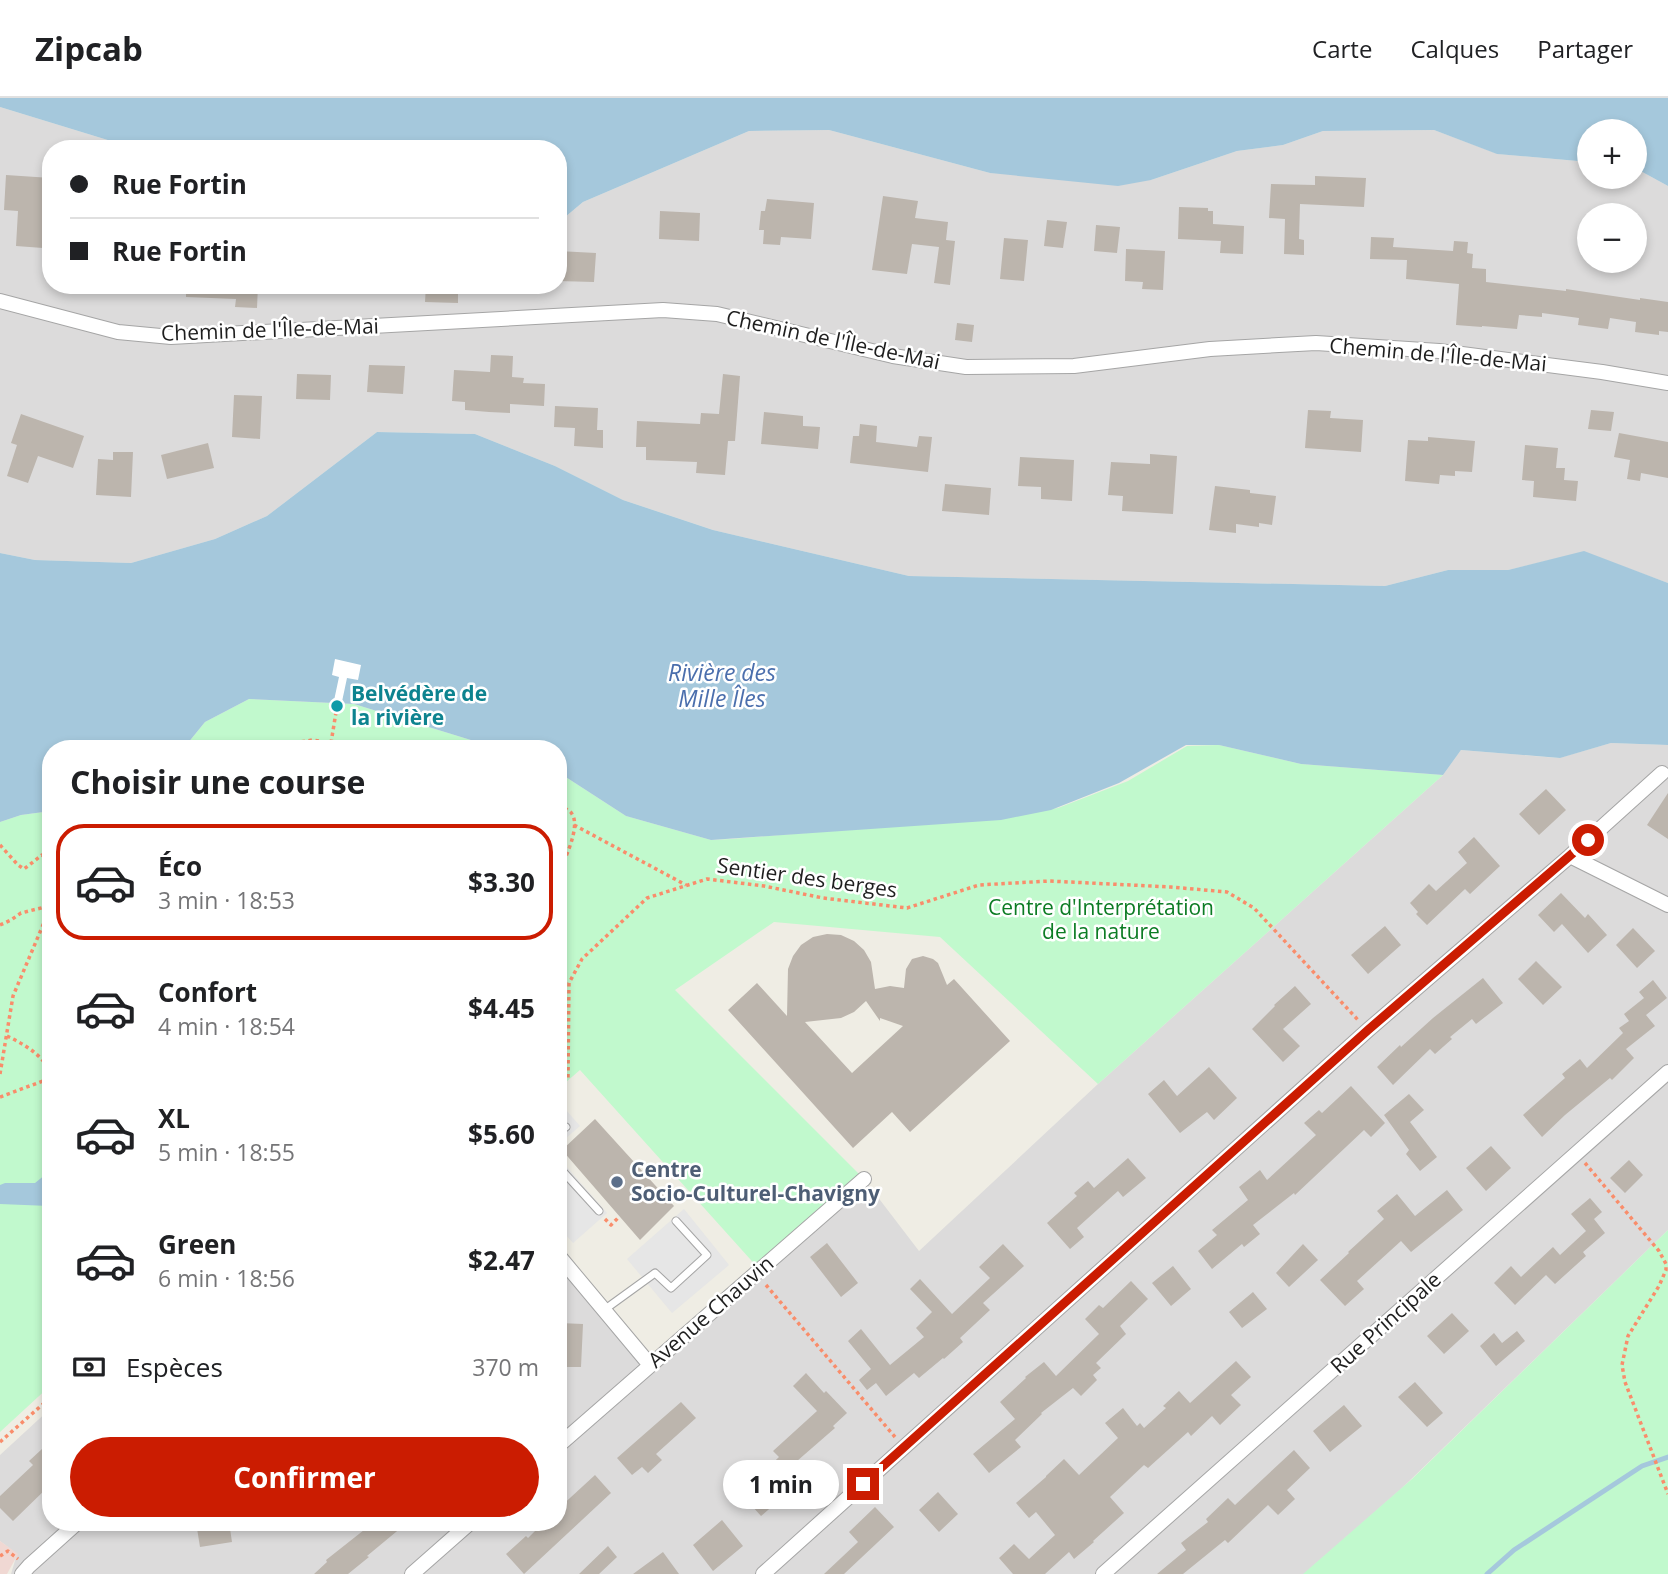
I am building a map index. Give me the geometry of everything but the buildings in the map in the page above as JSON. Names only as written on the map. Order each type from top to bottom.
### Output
[{"type":"street","name":"Chemin de l'Île-de-Mai","points":[[0,301],[118,332],[171,337],[663,310],[718,314],[894,356],[966,368],[1074,366],[1210,349],[1316,344],[1439,351],[1668,383]]},
{"type":"street","points":[[763,1574],[1368,1030],[1662,773]]},
{"type":"street","points":[[1570,856],[1668,905]]},
{"type":"street","name":"Rue Principale","points":[[1103,1574],[1668,1072]]},
{"type":"street","name":"Avenue Chauvin","points":[[567,1438],[864,1179]]},
{"type":"street","points":[[567,1266],[650,1365]]},
{"type":"street","points":[[22,1574],[68,1531]]},
{"type":"street","points":[[412,1574],[461,1531]]},
{"type":"lane","points":[[567,1176],[600,1213]]},
{"type":"lane","points":[[604,1310],[655,1273],[671,1288],[708,1255],[676,1221]]},
{"type":"path","points":[[331,740],[337,706]]},
{"type":"path","points":[[567,810],[574,818],[573,835],[567,851]]},
{"type":"path","points":[[574,825],[686,886]]},
{"type":"path","points":[[0,845],[24,869],[42,855]]},
{"type":"path","name":"Sentier des berges","points":[[567,1079],[569,984],[582,959],[647,898],[707,879],[764,886],[823,898],[907,908],[979,885],[1049,881],[1227,892],[1254,908],[1368,1030]]},
{"type":"path","points":[[0,925],[21,913],[42,908]]},
{"type":"path","points":[[0,1074],[13,996],[42,927]]},
{"type":"path","points":[[6,1036],[20,1042],[42,1060]]},
{"type":"path","points":[[0,1097],[42,1079]]},
{"type":"path","points":[[1583,1161],[1666,1264],[1659,1286],[1628,1336],[1623,1356],[1623,1372],[1668,1494]]},
{"type":"path","points":[[600,1213],[611,1225],[619,1217]]},
{"type":"path","points":[[756,1273],[904,1447]]},
{"type":"path","points":[[0,1442],[42,1404]]},
{"type":"path","points":[[0,1556],[8,1551],[10,1553]]},
{"type":"shaded area","points":[[0,107],[108,140],[42,140],[42,294],[567,294],[567,215],[583,202],[749,131],[829,130],[990,173],[1151,180],[1237,151],[1283,145],[1323,131],[1434,130],[1498,154],[1577,161],[1577,189],[1647,189],[1647,175],[1668,186],[1668,583],[1584,552],[1508,570],[1448,570],[1385,586],[909,576],[713,530],[623,500],[555,466],[475,434],[377,432],[267,516],[215,539],[131,563],[35,560],[0,553]]},
{"type":"shaded area","points":[[1611,743],[1668,745],[1668,1230],[1401,1489],[1304,1574],[11,1574],[17,1554],[0,1541],[0,1455],[42,1416],[42,1531],[567,1531],[567,1266],[651,1365],[864,1179],[919,1251],[1098,1084],[1443,775],[1461,750],[1559,758]]},
{"type":"shaded area","points":[[567,1111],[580,1126],[567,1137]]},
{"type":"shaded area","points":[[567,1167],[607,1213],[573,1243],[567,1236]]},
{"type":"shaded area","points":[[684,1209],[729,1265],[672,1313],[627,1259]]},
{"type":"shaded area","points":[[0,1541],[18,1554],[7,1574],[0,1574]]},
{"type":"green space","points":[[249,699],[354,704],[471,740],[190,740],[205,722]]},
{"type":"green space","name":"Centre d'Interprétation de la nature","points":[[1219,745],[1301,764],[1443,775],[1098,1084],[940,937],[774,922],[675,990],[863,1178],[759,1269],[580,1070],[567,1081],[567,778],[626,816],[711,840],[731,839],[1003,817],[1058,808],[1128,781],[1187,746]]},
{"type":"green space","points":[[42,812],[42,1393],[0,1432],[0,822]]},
{"type":"green space","points":[[1668,1230],[1668,1574],[1303,1574],[1412,1479]]},
{"type":"water","points":[[0,98],[1668,98],[1668,186],[1647,175],[1647,119],[1577,119],[1577,161],[1497,154],[1434,130],[1323,131],[1283,145],[1237,151],[1151,180],[1118,186],[990,173],[829,130],[749,131],[583,202],[567,215],[567,140],[108,140],[0,107]]},
{"type":"water","name":"Rivière des Mille Îles","points":[[377,432],[475,434],[555,466],[623,500],[713,530],[909,576],[1385,586],[1448,570],[1508,570],[1584,551],[1668,583],[1668,745],[1611,743],[1560,758],[1461,750],[1443,775],[1301,764],[1219,745],[1186,745],[1119,783],[1051,810],[1001,820],[711,840],[626,816],[567,778],[567,740],[471,740],[354,704],[249,699],[205,722],[190,740],[42,740],[42,812],[0,822],[0,553],[35,560],[131,563],[215,539],[267,516]]},
{"type":"water","points":[[42,1177],[42,1206],[0,1204],[0,1185],[35,1183]]},
{"type":"pier","points":[[335,659],[361,665],[358,680],[347,678],[340,711],[332,710],[339,677],[332,675]]},
{"type":"waterway","points":[[1487,1574],[1514,1550],[1642,1466],[1668,1457]]},
{"type":"place","name":"Belvédère de la rivière","points":[[337,706]]},
{"type":"place","name":"Centre Socio-Culturel-Chavigny","points":[[617,1182]]},
{"type":"route","points":[[863,1484],[1368,1030],[1588,840]]}]
